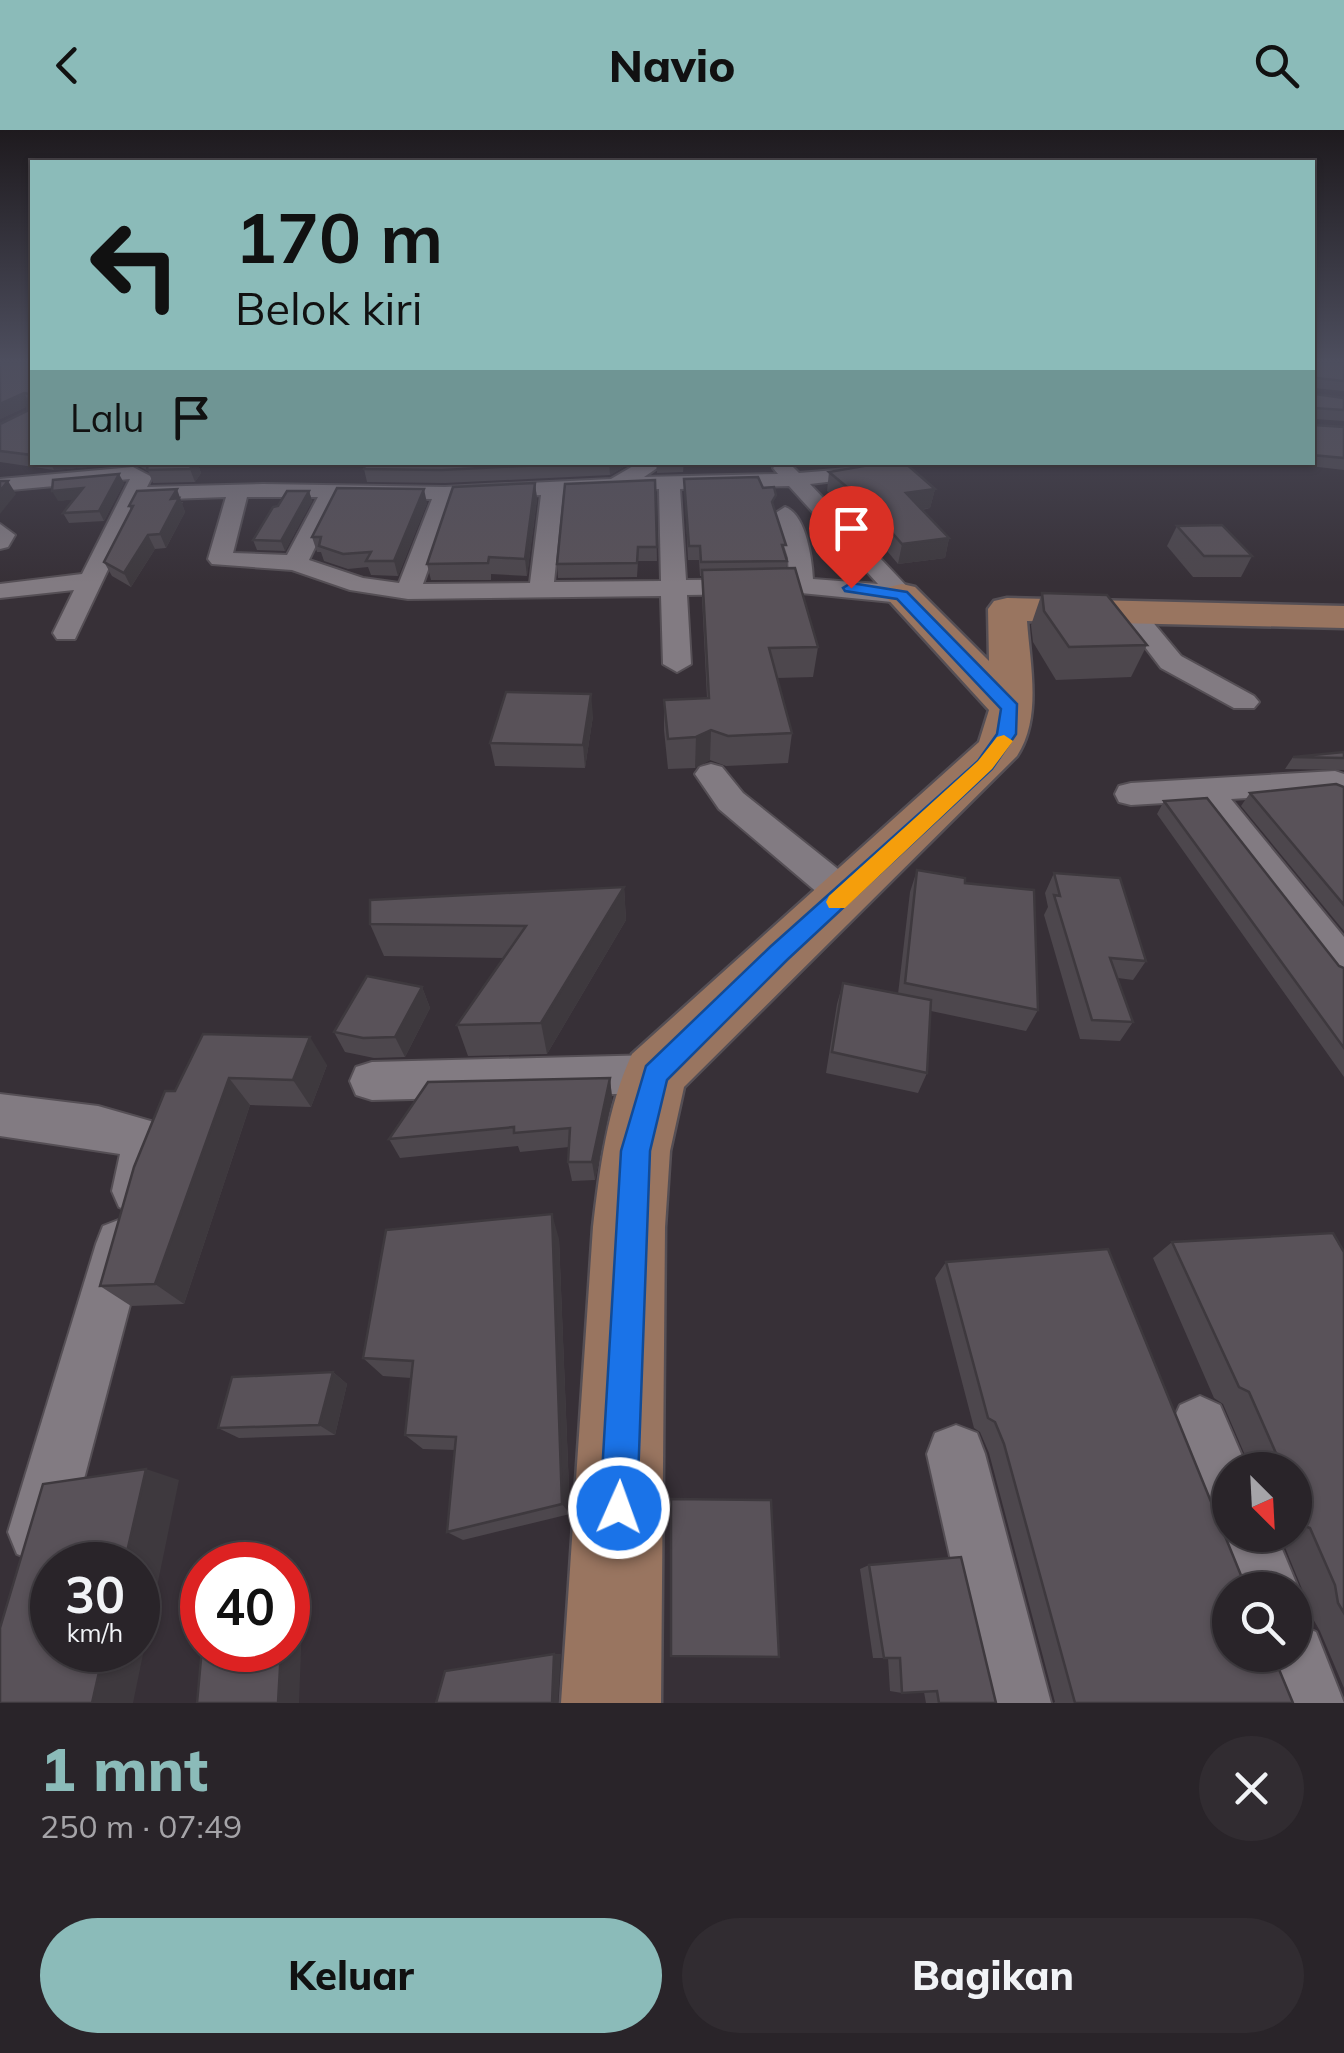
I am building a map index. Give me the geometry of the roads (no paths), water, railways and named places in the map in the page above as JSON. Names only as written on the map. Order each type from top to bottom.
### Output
[{"type":"street","points":[[0,484],[136,476],[238,490],[445,493],[615,485],[663,472],[892,468]]},
{"type":"street","points":[[786,471],[1010,708]]},
{"type":"street","points":[[663,472],[676,590],[677,664]]},
{"type":"street","points":[[66,633],[136,476]]},
{"type":"street","points":[[540,590],[553,487]]},
{"type":"street","points":[[238,490],[220,559],[295,563],[359,586],[408,592],[801,586],[902,596]]},
{"type":"street","points":[[295,563],[331,492]]},
{"type":"street","points":[[408,592],[445,493]]},
{"type":"street","points":[[785,514],[800,558],[801,586]]},
{"type":"street","points":[[0,531],[4,535],[0,542]]},
{"type":"street","points":[[0,591],[89,581]]},
{"type":"street","points":[[611,1703],[629,1228],[636,1151],[655,1074],[1001,746],[1010,708],[1008,609],[1344,617]]},
{"type":"street","points":[[1132,613],[1170,662],[1244,702]]},
{"type":"street","points":[[712,774],[731,801],[844,895]]},
{"type":"street","points":[[1131,794],[1341,776]]},
{"type":"street","points":[[1206,790],[1344,965]]},
{"type":"street","points":[[372,1081],[655,1074]]},
{"type":"street","points":[[0,1115],[111,1130],[138,1137],[144,1147],[132,1205],[25,1584]]},
{"type":"street","points":[[1200,1424],[1212,1454]]},
{"type":"street","points":[[956,1454],[1017,1703]]},
{"type":"street","points":[[1300,1672],[1313,1703]]}]
